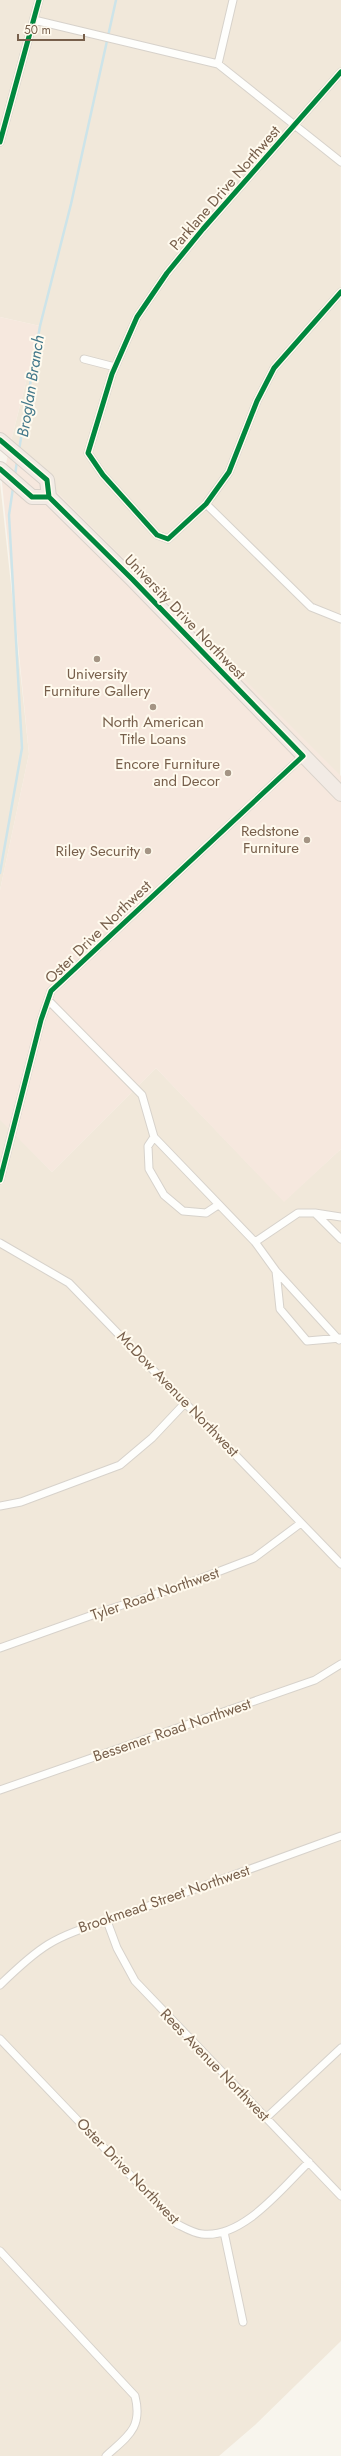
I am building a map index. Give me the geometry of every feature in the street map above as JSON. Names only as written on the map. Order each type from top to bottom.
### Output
[{"type":"highway","points":[[0,440],[47,480],[49,497],[32,497],[0,469]]},
{"type":"highway","name":"University Drive Northwest","points":[[49,497],[341,794]]},
{"type":"street","points":[[0,142],[3,121],[39,0]]},
{"type":"street","points":[[218,64],[234,0]]},
{"type":"street","points":[[34,20],[120,42],[218,64],[341,162]]},
{"type":"street","name":"Parklane Drive Northwest","points":[[206,504],[168,539],[157,535],[103,476],[88,453],[115,367],[137,317],[167,273],[203,229],[341,72]]},
{"type":"street","points":[[341,292],[274,368],[257,401],[229,472],[206,504],[311,607],[341,619]]},
{"type":"street","points":[[84,359],[115,367]]},
{"type":"street","name":"Oster Drive Northwest","points":[[0,1180],[51,991],[303,756]]},
{"type":"street","points":[[48,1000],[142,1095],[154,1137],[255,1242],[276,1271],[340,1339]]},
{"type":"street","points":[[154,1137],[148,1146],[150,1169],[164,1195],[183,1212],[206,1213],[218,1205]]},
{"type":"street","points":[[255,1242],[298,1213],[341,1216]]},
{"type":"street","points":[[315,1213],[341,1239]]},
{"type":"street","name":"McDow Avenue Northwest","points":[[0,1243],[69,1283],[186,1402],[341,1564]]},
{"type":"street","points":[[276,1271],[280,1310],[307,1340],[340,1339]]},
{"type":"street","points":[[0,1506],[21,1502],[120,1465],[152,1438],[186,1402]]},
{"type":"street","name":"Tyler Road Northwest","points":[[0,1648],[101,1612],[181,1586],[254,1558],[301,1523]]},
{"type":"street","name":"Bessemer Road Northwest","points":[[0,1790],[315,1680],[341,1664]]},
{"type":"street","name":"Brookmead Street Northwest","points":[[0,1985],[40,1948],[74,1931],[107,1921],[341,1836]]},
{"type":"street","name":"Rees Avenue Northwest","points":[[107,1921],[117,1948],[135,1981],[341,2196]]},
{"type":"street","name":"Oster Drive Northwest","points":[[0,2039],[177,2224],[202,2234],[224,2232],[239,2226],[254,2215],[309,2162]]},
{"type":"street","points":[[266,2118],[341,2048]]},
{"type":"street","points":[[224,2232],[242,2322]]},
{"type":"street","points":[[0,2251],[136,2396],[138,2421],[131,2433],[106,2456]]},
{"type":"shaded area","points":[[0,0],[341,0],[340,776],[10,445],[40,326],[0,317]]},
{"type":"shaded area","points":[[0,317],[40,326],[10,445],[0,438]]},
{"type":"shaded area","points":[[10,445],[341,776],[341,1149],[284,1202],[156,1068],[52,1172],[0,1120],[0,890],[29,754],[2,483]]},
{"type":"shaded area","points":[[0,482],[29,754],[0,890]]},
{"type":"shaded area","points":[[156,1068],[284,1201],[341,1149],[341,2341],[255,2425],[219,2456],[0,2456],[0,1119],[52,1172]]},
{"type":"waterway","name":"Broglan Branch","points":[[19,450],[40,326],[71,204],[116,0]]},
{"type":"waterway","name":"Broglan Branch","points":[[15,475],[17,461]]},
{"type":"waterway","name":"Broglan Branch","points":[[0,873],[22,748],[9,515],[13,488]]},
{"type":"cycle path","points":[[0,142],[39,0]]},
{"type":"cycle path","points":[[341,72],[203,229],[167,273],[137,317],[112,374],[88,453],[103,475],[157,535],[168,539],[206,504],[229,472],[257,401],[274,368],[341,292]]},
{"type":"cycle path","points":[[0,440],[47,480],[49,497],[132,579],[303,756],[51,991],[41,1020],[0,1180]]},
{"type":"cycle path","points":[[0,469],[32,497],[49,497]]},
{"type":"place","name":"University Furniture Gallery","points":[[97,659]]},
{"type":"place","name":"North American Title Loans","points":[[153,707]]},
{"type":"place","name":"Encore Furniture and Decor","points":[[228,773]]},
{"type":"place","name":"Redstone Furniture","points":[[307,840]]},
{"type":"place","name":"Riley Security","points":[[148,851]]}]
